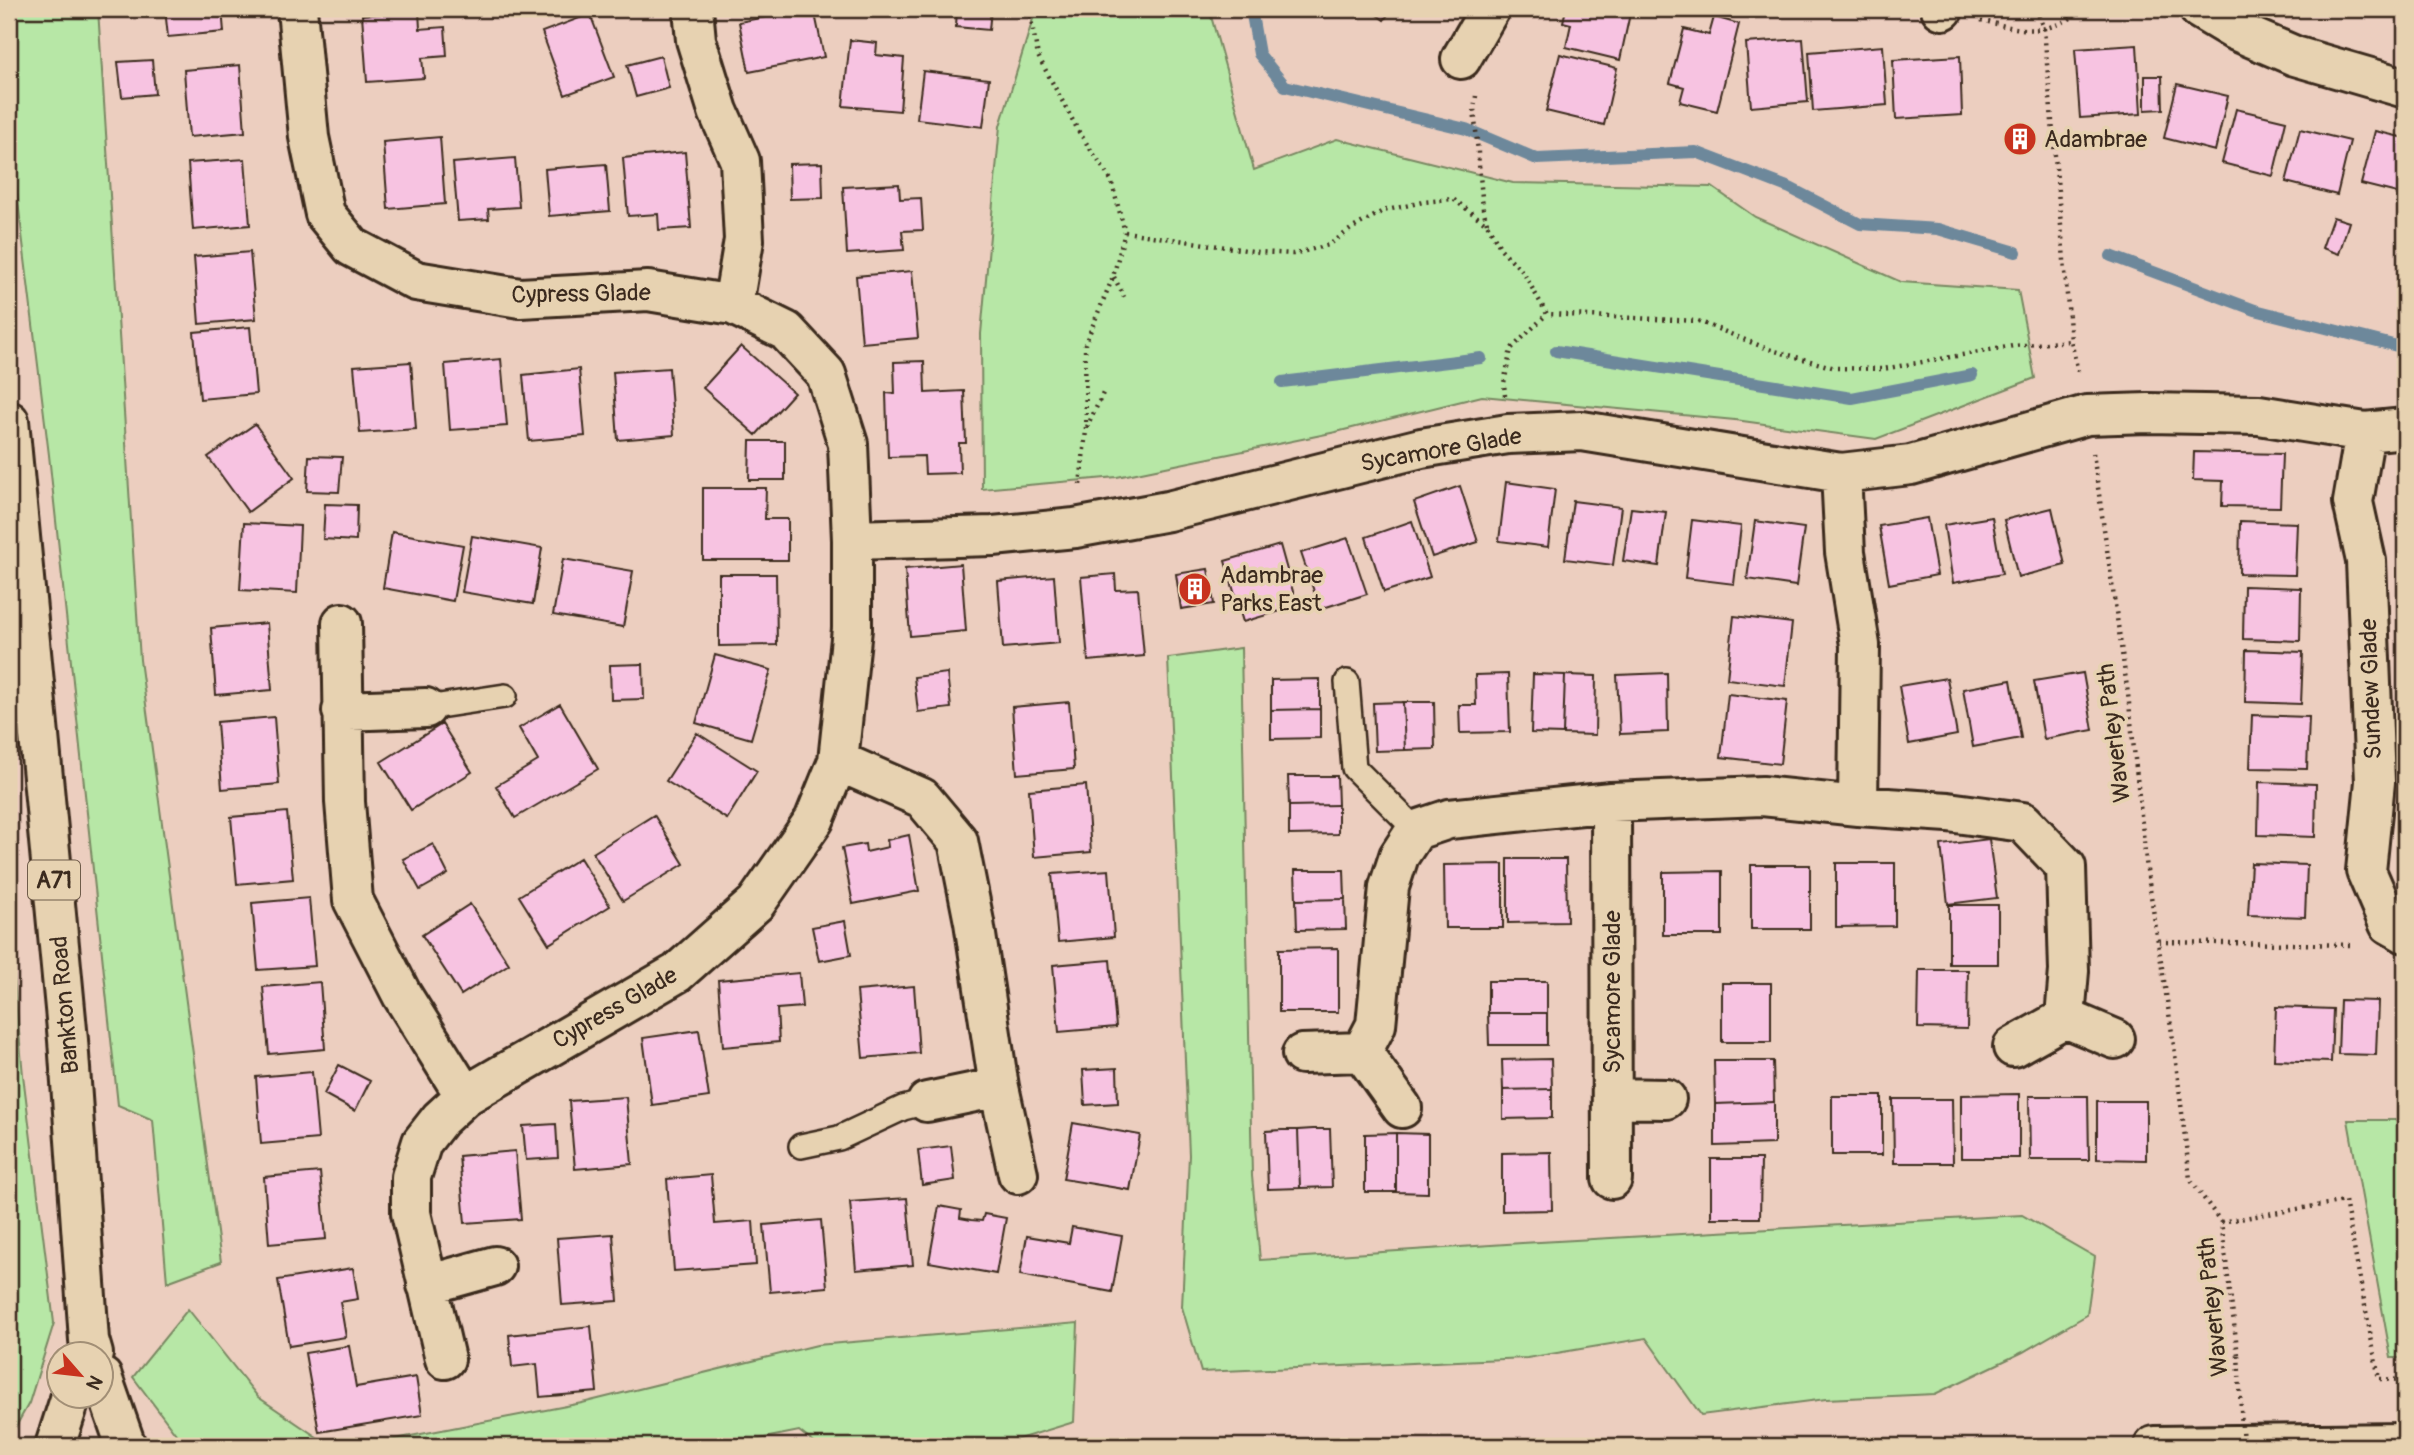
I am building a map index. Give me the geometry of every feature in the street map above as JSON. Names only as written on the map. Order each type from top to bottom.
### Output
[{"type":"street","name":"Cypress Glade","points":[[297,9],[309,137],[326,214],[352,247],[416,281],[520,298],[648,291],[733,304],[786,331],[826,373],[848,444],[852,629],[838,761],[814,820],[756,903],[677,973],[465,1096],[439,1119],[422,1142],[411,1177],[411,1213],[445,1359]]},
{"type":"street","points":[[693,9],[699,52],[718,111],[740,161],[744,240],[733,304]]},
{"type":"street","points":[[1461,59],[1490,9]]},
{"type":"street","points":[[2199,9],[2234,30],[2295,56],[2405,88]]},
{"type":"street","points":[[2087,415],[2259,415],[2365,432],[2405,428]]},
{"type":"street","name":"Sycamore Glade","points":[[1075,528],[1168,511],[1421,448],[1508,434],[1582,431],[1842,473],[1911,465],[2087,415]]},
{"type":"street","name":"Bankton Road","points":[[9,421],[35,671],[68,1040],[88,1340]]},
{"type":"street","name":"Sundew Glade","points":[[2365,432],[2353,502],[2366,561],[2375,782],[2366,871],[2389,924],[2405,933]]},
{"type":"street","points":[[1842,473],[1845,552],[1860,645],[1858,806]]},
{"type":"street","points":[[852,540],[993,536],[1075,528]]},
{"type":"street","points":[[342,623],[345,802],[353,900],[402,995],[465,1096]]},
{"type":"street","points":[[342,711],[426,708]]},
{"type":"street","points":[[838,761],[922,798],[958,841],[974,922],[999,1087],[1018,1174]]},
{"type":"street","points":[[1362,1052],[1376,1025],[1389,887],[1399,856],[1416,830],[1449,819],[1611,802],[1762,796],[1948,812],[2023,822],[2066,867],[2069,971],[2065,1018]]},
{"type":"street","name":"Sycamore Glade","points":[[1611,802],[1612,1179]]},
{"type":"street","points":[[2065,1018],[2115,1039]]},
{"type":"street","points":[[2013,1046],[2065,1018]]},
{"type":"street","points":[[1302,1054],[1362,1052]]},
{"type":"street","points":[[1362,1052],[1402,1108]]},
{"type":"street","points":[[927,1102],[999,1087]]},
{"type":"street","name":"Sycamore Glade","points":[[1613,1098],[1666,1099]]},
{"type":"street","points":[[427,1285],[495,1266]]},
{"type":"street","points":[[55,1446],[66,1410]]},
{"type":"street","points":[[113,1410],[126,1446]]},
{"type":"street","points":[[2154,1446],[2405,1443]]},
{"type":"lane","points":[[1347,682],[1354,768],[1416,830]]},
{"type":"lane","points":[[426,708],[505,696]]},
{"type":"lane","points":[[801,1146],[839,1138],[903,1108],[927,1102]]},
{"type":"path","points":[[1029,9],[1038,56],[1079,132],[1111,180],[1125,232],[1114,277],[1085,344],[1086,431],[1075,528]]},
{"type":"path","name":"Waverley Path","points":[[2036,9],[2044,29],[2071,341],[2087,415],[2129,694],[2147,870],[2190,1180],[2221,1222],[2238,1355],[2243,1446]]},
{"type":"path","points":[[1942,10],[2022,31],[2044,29],[2065,22],[2085,9]]},
{"type":"path","points":[[1474,108],[1483,209],[1487,224],[1501,249],[1523,272],[1547,314]]},
{"type":"path","points":[[1125,232],[1259,252],[1293,254],[1329,244],[1383,211],[1423,202],[1453,199],[1487,224]]},
{"type":"path","points":[[1114,277],[1124,298]]},
{"type":"path","points":[[1508,434],[1504,383],[1511,349],[1547,314],[1698,321],[1768,349],[1835,368],[1883,369],[2013,346],[2071,341]]},
{"type":"path","points":[[1086,431],[1105,389]]},
{"type":"path","points":[[2159,942],[2364,946]]},
{"type":"path","points":[[2221,1222],[2345,1201],[2379,1379],[2405,1380]]},
{"type":"green space","points":[[9,9],[98,9],[140,660],[221,1262],[167,1282],[153,1120],[118,1105],[49,455],[9,128]]},
{"type":"green space","points":[[1036,9],[1209,9],[1254,170],[1337,139],[1513,183],[1712,187],[1755,217],[1901,282],[2018,290],[2035,378],[1876,439],[1735,420],[1482,396],[1336,432],[1117,477],[982,489],[981,334],[1000,126]]},
{"type":"green space","points":[[1241,648],[1252,1176],[1260,1260],[2022,1215],[2095,1257],[2087,1315],[2023,1352],[1935,1394],[1826,1399],[1701,1415],[1646,1338],[1527,1358],[1201,1372],[1182,1307],[1189,1155],[1168,658]]},
{"type":"green space","points":[[9,926],[23,1075],[54,1323],[49,1340],[46,1340],[46,1349],[29,1403],[9,1439]]},
{"type":"green space","points":[[2348,1120],[2405,1120],[2405,1358],[2391,1358]]},
{"type":"green space","points":[[188,1309],[258,1397],[330,1446],[185,1446],[133,1377]]},
{"type":"green space","points":[[1078,1323],[1074,1422],[996,1446],[818,1446],[799,1431],[725,1446],[359,1446],[582,1403],[817,1345]]},
{"type":"building","points":[[165,9],[222,9],[224,32],[168,37]]},
{"type":"building","points":[[785,9],[814,9],[824,57],[749,72],[739,22],[786,13]]},
{"type":"building","points":[[957,9],[991,9],[989,30],[956,27]]},
{"type":"building","points":[[1369,9],[1392,9],[1384,20]]},
{"type":"building","points":[[1566,9],[1631,9],[1620,60],[1566,47],[1571,24],[1563,22]]},
{"type":"building","points":[[419,11],[420,29],[445,27],[447,56],[422,58],[424,78],[367,82],[362,15]]},
{"type":"building","points":[[590,14],[614,77],[565,95],[542,32]]},
{"type":"building","points":[[1714,17],[1739,24],[1717,111],[1680,102],[1684,87],[1670,83],[1684,29],[1709,35]]},
{"type":"building","points":[[1803,39],[1808,102],[1751,107],[1746,43]]},
{"type":"building","points":[[850,40],[877,43],[876,55],[904,58],[900,111],[843,106]]},
{"type":"building","points":[[2137,45],[2141,114],[2080,118],[2075,49]]},
{"type":"building","points":[[1883,46],[1887,105],[1813,111],[1809,52]]},
{"type":"building","points":[[1560,54],[1617,68],[1604,125],[1546,111]]},
{"type":"building","points":[[661,56],[669,88],[636,97],[627,65]]},
{"type":"building","points":[[1960,56],[1962,115],[1896,119],[1893,60]]},
{"type":"building","points":[[152,60],[155,94],[122,97],[118,62]]},
{"type":"building","points":[[240,65],[245,132],[189,137],[184,70]]},
{"type":"building","points":[[923,71],[989,79],[983,127],[917,119]]},
{"type":"building","points":[[2145,76],[2162,76],[2163,109],[2145,110]]},
{"type":"building","points":[[2177,84],[2228,96],[2215,151],[2164,138]]},
{"type":"building","points":[[2236,109],[2286,121],[2273,176],[2222,163]]},
{"type":"building","points":[[2300,129],[2350,141],[2337,195],[2286,182]]},
{"type":"building","name":"Adambrae","points":[[2029,130],[2029,147],[2013,148],[2012,131]]},
{"type":"building","points":[[2375,131],[2405,138],[2405,195],[2361,184]]},
{"type":"building","points":[[440,137],[445,204],[388,209],[383,142]]},
{"type":"building","points":[[685,152],[691,228],[659,230],[658,214],[628,216],[623,158]]},
{"type":"building","points":[[515,158],[519,207],[488,209],[489,219],[458,221],[453,163]]},
{"type":"building","points":[[245,159],[250,225],[193,230],[188,163]]},
{"type":"building","points":[[822,163],[823,198],[790,199],[789,164]]},
{"type":"building","points":[[606,164],[610,211],[549,216],[545,169]]},
{"type":"building","points":[[899,184],[900,199],[921,198],[923,230],[902,231],[904,250],[847,254],[843,187]]},
{"type":"building","points":[[2333,217],[2349,222],[2339,254],[2322,248]]},
{"type":"building","points":[[250,252],[256,319],[199,324],[194,257]]},
{"type":"building","points":[[912,271],[918,338],[862,343],[856,276]]},
{"type":"building","points":[[250,327],[256,394],[200,399],[194,332]]},
{"type":"building","points":[[741,346],[794,393],[756,435],[703,388]]},
{"type":"building","points":[[501,359],[507,426],[450,430],[445,364]]},
{"type":"building","points":[[924,361],[925,393],[964,391],[966,443],[959,443],[960,473],[925,474],[924,456],[888,457],[886,393],[895,394],[894,362]]},
{"type":"building","points":[[411,362],[416,429],[360,433],[354,366]]},
{"type":"building","points":[[669,368],[674,435],[618,440],[613,372]]},
{"type":"building","points":[[579,369],[585,436],[529,441],[523,375]]},
{"type":"building","points":[[255,424],[294,478],[248,512],[208,457]]},
{"type":"building","points":[[750,441],[785,441],[785,480],[749,480]]},
{"type":"building","points":[[2194,452],[2282,454],[2280,507],[2222,506],[2223,481],[2193,480]]},
{"type":"building","points":[[309,456],[342,457],[339,492],[307,491]]},
{"type":"building","points":[[1506,482],[1555,489],[1548,547],[1499,541]]},
{"type":"building","points":[[1460,486],[1478,542],[1432,557],[1414,502]]},
{"type":"building","points":[[703,488],[766,488],[765,519],[788,519],[788,560],[703,560]]},
{"type":"building","points":[[1573,501],[1621,507],[1613,565],[1565,559]]},
{"type":"building","points":[[325,504],[357,505],[356,541],[323,539]]},
{"type":"building","points":[[1631,508],[1666,512],[1659,566],[1623,561]]},
{"type":"building","points":[[2052,508],[2065,565],[2018,577],[2004,520]]},
{"type":"building","points":[[1992,517],[2002,574],[1953,583],[1944,525]]},
{"type":"building","points":[[1927,518],[1937,575],[1889,584],[1879,526]]},
{"type":"building","points":[[1692,520],[1741,526],[1734,584],[1685,578]]},
{"type":"building","points":[[1412,521],[1430,577],[1384,592],[1366,537]]},
{"type":"building","points":[[1755,521],[1804,528],[1796,586],[1747,579]]},
{"type":"building","points":[[2240,521],[2297,523],[2295,575],[2239,574]]},
{"type":"building","points":[[244,523],[300,526],[297,593],[240,590]]},
{"type":"building","points":[[392,532],[463,545],[453,601],[383,588]]},
{"type":"building","points":[[472,536],[542,548],[533,604],[462,592]]},
{"type":"building","points":[[1348,538],[1367,594],[1320,609],[1301,553]]},
{"type":"building","points":[[1280,545],[1297,606],[1243,622],[1225,561]]},
{"type":"building","points":[[563,559],[633,571],[623,627],[553,615]]},
{"type":"building","points":[[961,564],[966,631],[910,636],[905,569]]},
{"type":"building","name":"Adambrae Parks East","points":[[1208,569],[1214,604],[1181,609],[1176,574]]},
{"type":"building","points":[[719,574],[776,574],[777,645],[719,646]]},
{"type":"building","points":[[1115,574],[1116,590],[1138,589],[1144,656],[1088,661],[1081,577]]},
{"type":"building","points":[[1054,576],[1059,643],[1003,648],[998,581]]},
{"type":"building","points":[[2244,586],[2301,588],[2300,641],[2243,639]]},
{"type":"building","points":[[1734,616],[1792,623],[1785,686],[1727,679]]},
{"type":"building","points":[[267,623],[272,690],[216,695],[211,628]]},
{"type":"building","points":[[2246,650],[2303,652],[2301,704],[2245,702]]},
{"type":"building","points":[[715,655],[771,670],[751,739],[696,723]]},
{"type":"building","points":[[643,664],[644,699],[611,700],[610,665]]},
{"type":"building","points":[[947,673],[951,708],[918,712],[914,677]]},
{"type":"building","points":[[1667,673],[1668,732],[1620,734],[1617,675]]},
{"type":"building","points":[[2083,673],[2093,730],[2044,739],[2034,681]]},
{"type":"building","points":[[1508,674],[1510,732],[1460,733],[1459,705],[1476,705],[1475,675]]},
{"type":"building","points":[[1533,674],[1565,675],[1563,734],[1531,733]]},
{"type":"building","points":[[1565,675],[1596,676],[1595,735],[1563,734]]},
{"type":"building","points":[[1947,678],[1957,735],[1909,744],[1899,686]]},
{"type":"building","points":[[1320,679],[1320,709],[1271,710],[1271,680]]},
{"type":"building","points":[[2011,680],[2021,738],[1973,747],[1963,689]]},
{"type":"building","points":[[1728,694],[1787,701],[1780,764],[1721,757]]},
{"type":"building","points":[[1069,702],[1074,769],[1017,774],[1012,707]]},
{"type":"building","points":[[1403,702],[1405,750],[1375,751],[1373,703]]},
{"type":"building","points":[[1403,702],[1434,702],[1435,749],[1405,750]]},
{"type":"building","points":[[560,704],[598,769],[515,818],[496,786],[538,761],[519,728]]},
{"type":"building","points":[[1320,709],[1320,738],[1271,739],[1271,710]]},
{"type":"building","points":[[2252,715],[2309,717],[2307,769],[2250,768]]},
{"type":"building","points":[[274,717],[279,784],[222,789],[217,722]]},
{"type":"building","points":[[442,724],[472,772],[411,810],[381,762]]},
{"type":"building","points":[[697,733],[757,771],[727,819],[666,781]]},
{"type":"building","points":[[1288,776],[1337,776],[1338,805],[1289,806]]},
{"type":"building","points":[[2259,782],[2316,784],[2315,837],[2258,835]]},
{"type":"building","points":[[1086,785],[1091,852],[1034,857],[1029,790]]},
{"type":"building","points":[[1338,805],[1338,834],[1289,835],[1289,806]]},
{"type":"building","points":[[287,812],[293,879],[237,884],[231,817]]},
{"type":"building","points":[[654,815],[684,864],[623,901],[593,853]]},
{"type":"building","points":[[909,835],[919,891],[853,904],[842,848],[865,844],[866,852],[888,847],[887,840]]},
{"type":"building","points":[[1989,839],[1997,898],[1948,904],[1941,845]]},
{"type":"building","points":[[433,844],[448,874],[420,890],[403,859]]},
{"type":"building","points":[[580,858],[610,906],[549,944],[519,896]]},
{"type":"building","points":[[1508,859],[1566,859],[1567,922],[1508,923]]},
{"type":"building","points":[[1836,863],[1895,863],[1895,926],[1836,927]]},
{"type":"building","points":[[2251,863],[2307,865],[2305,917],[2248,915]]},
{"type":"building","points":[[1503,864],[1503,928],[1445,928],[1444,865]]},
{"type":"building","points":[[1751,865],[1810,865],[1810,929],[1751,929]]},
{"type":"building","points":[[1109,870],[1114,937],[1058,942],[1052,874]]},
{"type":"building","points":[[1295,870],[1344,870],[1345,899],[1296,900]]},
{"type":"building","points":[[1722,871],[1722,935],[1663,935],[1663,872]]},
{"type":"building","points":[[309,898],[315,966],[258,970],[252,903]]},
{"type":"building","points":[[1345,899],[1346,929],[1297,930],[1296,900]]},
{"type":"building","points":[[470,904],[509,964],[461,995],[422,935]]},
{"type":"building","points":[[1949,905],[1998,905],[1998,964],[1949,964]]},
{"type":"building","points":[[845,921],[851,955],[819,961],[812,927]]},
{"type":"building","points":[[1338,948],[1338,1012],[1279,1012],[1279,949]]},
{"type":"building","points":[[1110,960],[1116,1027],[1059,1032],[1053,965]]},
{"type":"building","points":[[1919,970],[1968,970],[1967,1029],[1918,1028]]},
{"type":"building","points":[[799,973],[802,1007],[777,1009],[779,1042],[723,1047],[718,980]]},
{"type":"building","points":[[1488,981],[1547,981],[1547,1013],[1488,1013]]},
{"type":"building","points":[[320,982],[325,1049],[269,1054],[263,987]]},
{"type":"building","points":[[1722,983],[1771,983],[1771,1042],[1722,1042]]},
{"type":"building","points":[[914,986],[919,1053],[863,1058],[857,991]]},
{"type":"building","points":[[2340,1000],[2378,1001],[2376,1055],[2338,1054]]},
{"type":"building","points":[[2404,1002],[2405,1055],[2402,1055]]},
{"type":"building","points":[[2276,1007],[2333,1009],[2331,1062],[2274,1060]]},
{"type":"building","points":[[1488,1013],[1547,1013],[1547,1045],[1489,1045]]},
{"type":"building","points":[[699,1030],[709,1097],[652,1105],[643,1038]]},
{"type":"building","points":[[1551,1059],[1552,1089],[1503,1090],[1502,1060]]},
{"type":"building","points":[[1714,1061],[1773,1061],[1774,1102],[1715,1104]]},
{"type":"building","points":[[339,1065],[370,1081],[355,1111],[324,1094]]},
{"type":"building","points":[[1117,1068],[1118,1103],[1085,1105],[1083,1070]]},
{"type":"building","points":[[312,1072],[318,1139],[261,1144],[256,1077]]},
{"type":"building","points":[[1552,1089],[1552,1118],[1503,1119],[1503,1090]]},
{"type":"building","points":[[2019,1094],[2019,1158],[1961,1158],[1961,1095]]},
{"type":"building","points":[[1832,1096],[1882,1096],[1882,1155],[1832,1155]]},
{"type":"building","points":[[2029,1096],[2088,1096],[2089,1160],[2030,1160]]},
{"type":"building","points":[[626,1097],[632,1164],[575,1169],[569,1101]]},
{"type":"building","points":[[1893,1099],[1952,1099],[1953,1163],[1894,1163]]},
{"type":"building","points":[[2097,1101],[2146,1101],[2146,1160],[2097,1159]]},
{"type":"building","points":[[1774,1102],[1774,1144],[1715,1146],[1715,1104]]},
{"type":"building","points":[[1073,1123],[1140,1135],[1130,1190],[1063,1179]]},
{"type":"building","points":[[556,1124],[558,1158],[526,1160],[523,1126]]},
{"type":"building","points":[[1330,1129],[1332,1187],[1300,1188],[1298,1130]]},
{"type":"building","points":[[1298,1130],[1300,1188],[1268,1189],[1266,1131]]},
{"type":"building","points":[[1396,1133],[1396,1192],[1365,1192],[1365,1134]]},
{"type":"building","points":[[1396,1133],[1428,1134],[1428,1193],[1396,1192]]},
{"type":"building","points":[[951,1146],[955,1180],[922,1185],[918,1150]]},
{"type":"building","points":[[515,1151],[521,1219],[465,1223],[459,1156]]},
{"type":"building","points":[[1551,1152],[1552,1210],[1502,1211],[1502,1153]]},
{"type":"building","points":[[1711,1159],[1761,1159],[1760,1218],[1711,1218]]},
{"type":"building","points":[[320,1172],[326,1239],[269,1244],[264,1177]]},
{"type":"building","points":[[711,1175],[715,1224],[753,1221],[756,1265],[674,1271],[667,1179]]},
{"type":"building","points":[[907,1198],[913,1265],[856,1270],[850,1202]]},
{"type":"building","points":[[939,1206],[961,1210],[960,1218],[971,1220],[982,1221],[984,1214],[1006,1218],[996,1274],[929,1262]]},
{"type":"building","points":[[821,1220],[827,1287],[770,1292],[764,1225]]},
{"type":"building","points":[[1072,1227],[1122,1236],[1112,1292],[1020,1275],[1027,1236],[1069,1243]]},
{"type":"building","points":[[613,1234],[618,1301],[562,1305],[557,1238]]},
{"type":"building","points":[[353,1268],[358,1299],[340,1302],[346,1337],[289,1346],[278,1280]]},
{"type":"building","points":[[591,1326],[597,1392],[540,1397],[537,1364],[512,1367],[509,1335]]},
{"type":"building","points":[[349,1346],[356,1387],[416,1377],[422,1415],[319,1432],[305,1353]]},
{"type":"waterway","points":[[1251,9],[1259,54],[1285,86],[1466,129],[1537,159],[1696,152],[1790,188],[1860,224],[1938,229],[2016,252]]},
{"type":"waterway","points":[[2111,256],[2255,310],[2405,348]]},
{"type":"waterway","points":[[1556,351],[1852,398],[1972,375]]},
{"type":"waterway","points":[[1282,382],[1481,358]]},
{"type":"place","name":"Adambrae","points":[[2020,139]]},
{"type":"place","name":"Adambrae Parks East","points":[[1195,589]]}]
